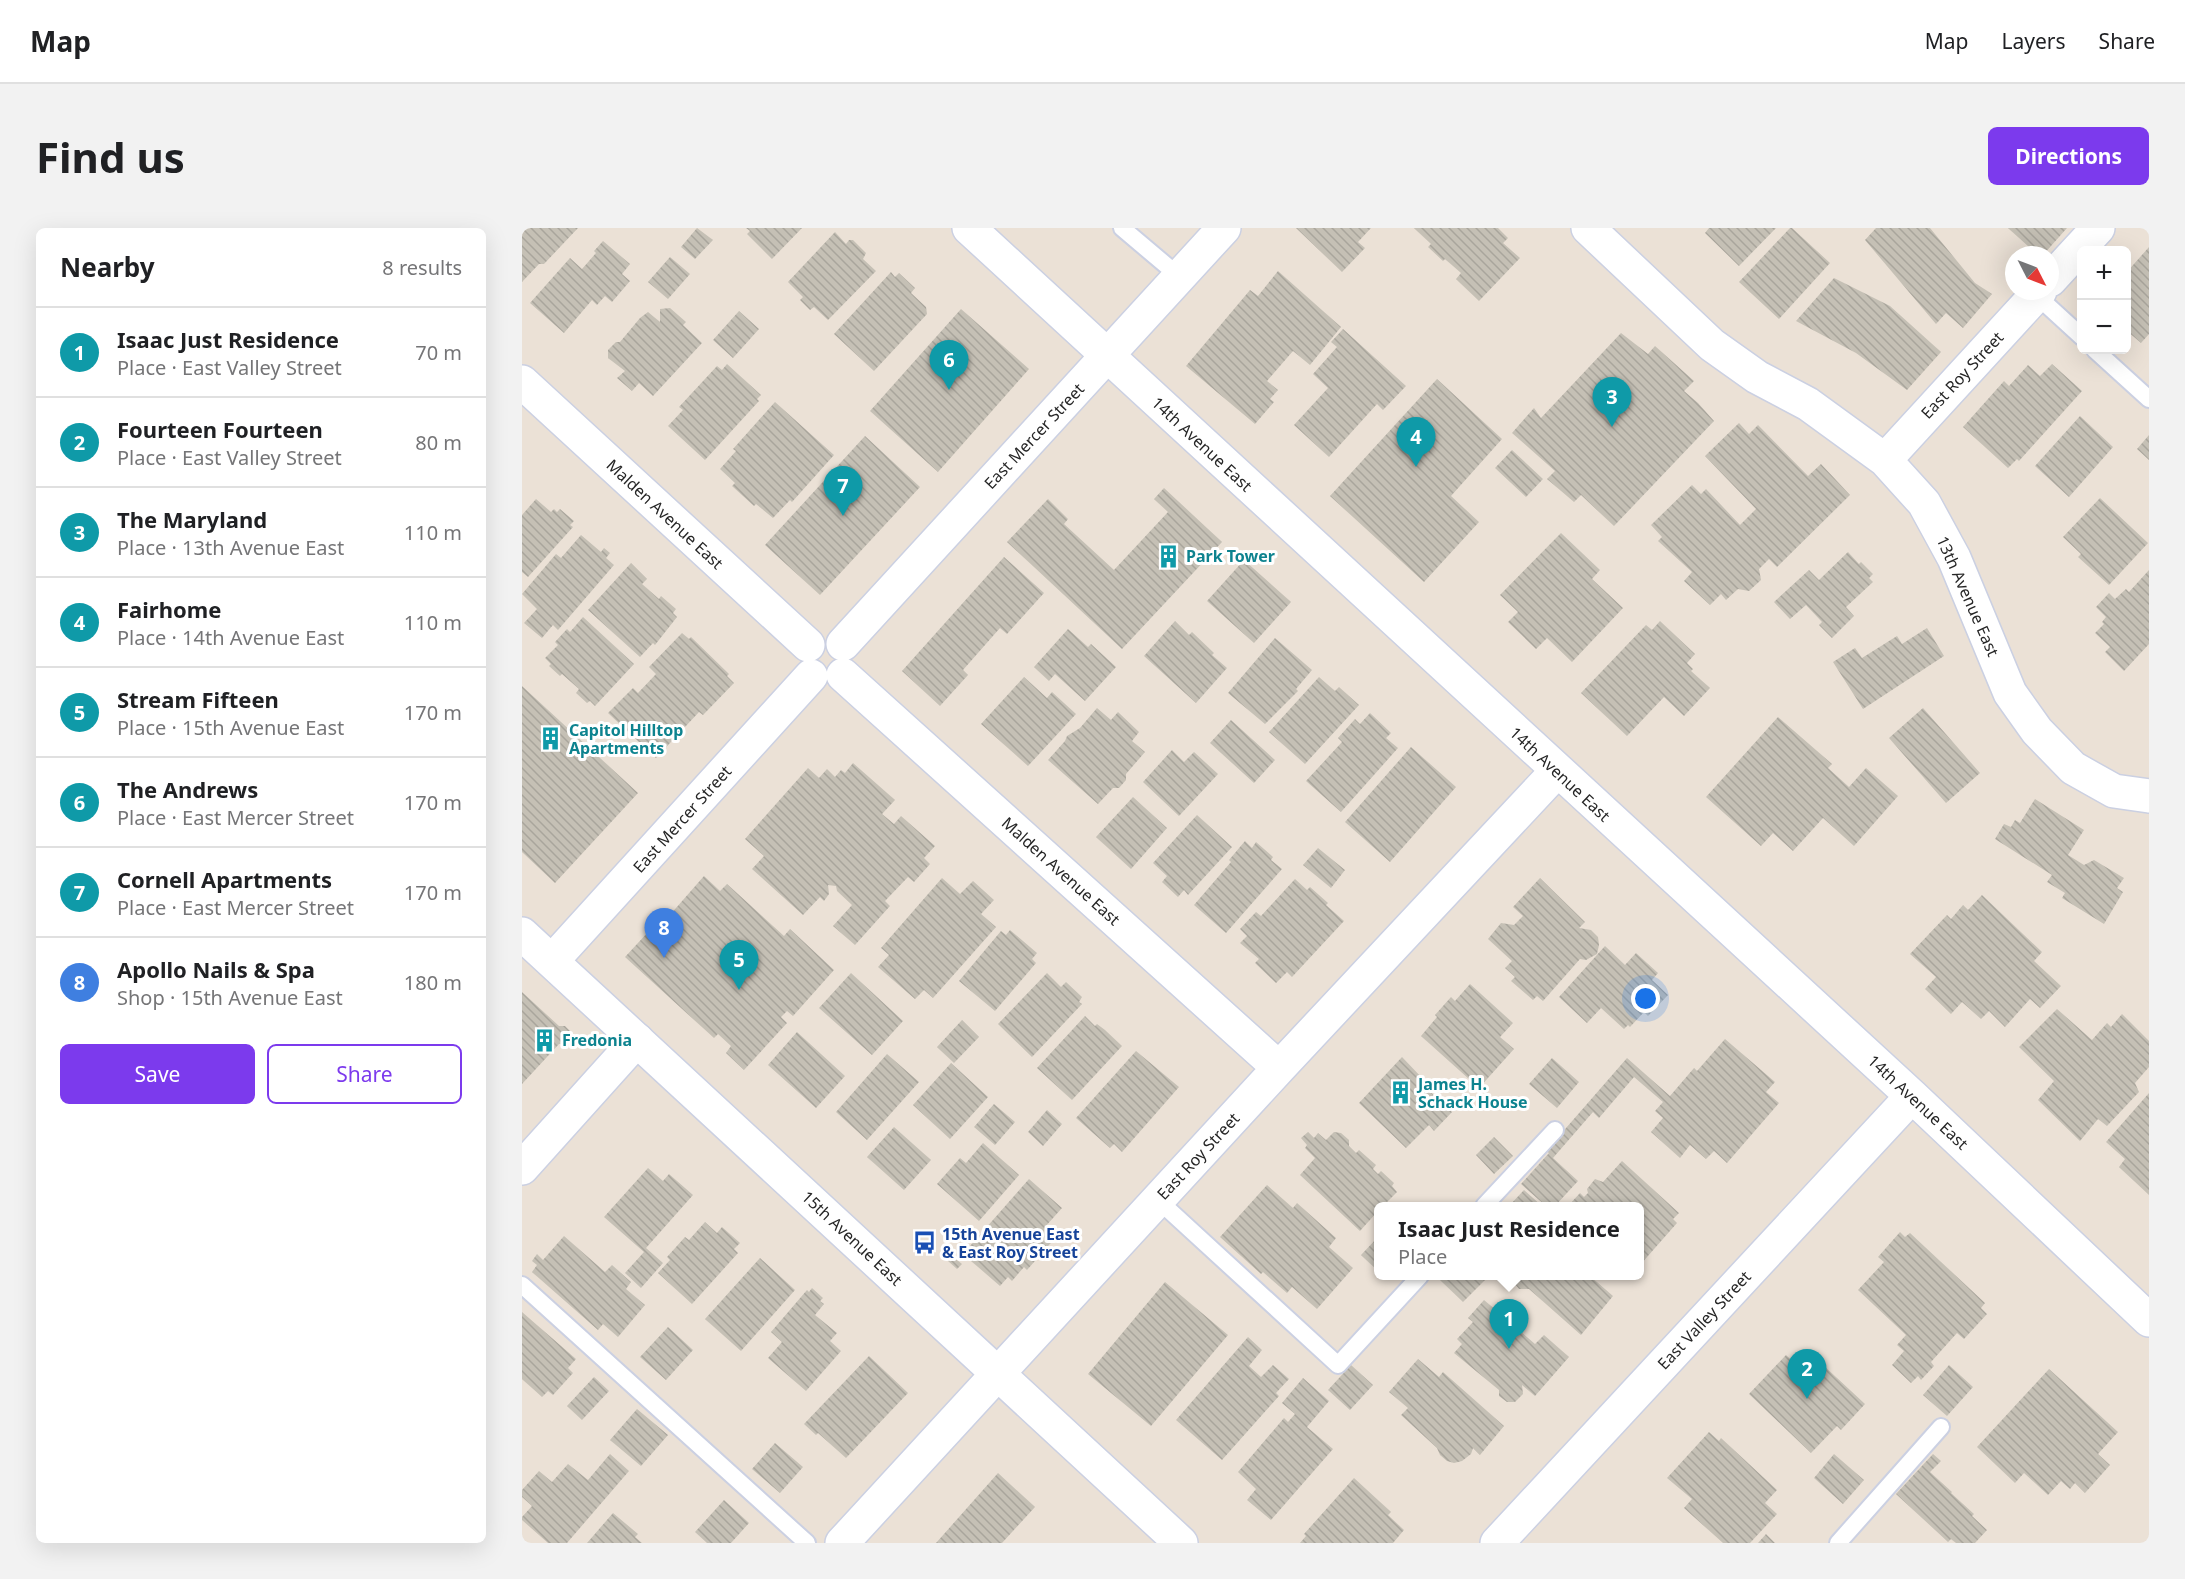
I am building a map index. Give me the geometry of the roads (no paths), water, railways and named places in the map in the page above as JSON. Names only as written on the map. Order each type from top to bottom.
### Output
[{"type":"street","name":"14th Avenue East","points":[[969,228],[1912,1096],[2149,1320]]},
{"type":"street","name":"East Mercer Street","points":[[843,660],[1107,356],[1224,228]]},
{"type":"street","name":"13th Avenue East","points":[[1588,228],[1712,345],[1757,377],[1808,404],[1885,460],[1924,503],[1954,558],[2010,693],[2037,731],[2073,768],[2114,791],[2149,796]]},
{"type":"street","name":"East Roy Street","points":[[2059,270],[2098,228]]},
{"type":"street","name":"East Roy Street","points":[[1885,460],[2032,300]]},
{"type":"street","name":"Malden Avenue East","points":[[522,382],[809,661]]},
{"type":"street","points":[[809,661],[819,637],[826,636],[834,638],[843,660]]},
{"type":"street","name":"Malden Avenue East","points":[[843,660],[1279,1068]]},
{"type":"street","name":"East Mercer Street","points":[[552,961],[809,661]]},
{"type":"street","name":"East Roy Street","points":[[842,1543],[1279,1068],[1557,771]]},
{"type":"street","name":"15th Avenue East","points":[[522,934],[1181,1543]]},
{"type":"street","points":[[522,1168],[637,1040]]},
{"type":"street","name":"East Valley Street","points":[[1497,1543],[1912,1096]]},
{"type":"lane","points":[[1122,228],[1180,278]]},
{"type":"lane","points":[[2051,300],[2077,331]]},
{"type":"lane","points":[[2099,354],[2149,399]]},
{"type":"lane","points":[[1488,1202],[1555,1130]]},
{"type":"lane","points":[[1158,1200],[1338,1365],[1415,1280]]},
{"type":"lane","points":[[522,1285],[807,1543]]},
{"type":"lane","points":[[1838,1543],[1941,1427]]},
{"type":"place","name":"The Andrews","points":[[949,390]]},
{"type":"place","name":"The Maryland","points":[[1612,427]]},
{"type":"place","name":"Fairhome","points":[[1416,467]]},
{"type":"place","name":"Cornell Apartments","points":[[843,516]]},
{"type":"place","name":"Park Tower","points":[[1168,556]]},
{"type":"place","name":"Capitol Hilltop Apartments","points":[[551,739]]},
{"type":"place","name":"Apollo Nails & Spa","points":[[664,958]]},
{"type":"place","name":"Stream Fifteen","points":[[739,990]]},
{"type":"place","name":"Fredonia","points":[[544,1040]]},
{"type":"place","name":"James H. Schack House","points":[[1400,1093]]},
{"type":"place","name":"15th Avenue East & East Roy Street","points":[[924,1243]]},
{"type":"place","name":"Isaac Just Residence","points":[[1509,1349]]},
{"type":"place","name":"Fourteen Fourteen","points":[[1807,1399]]}]
